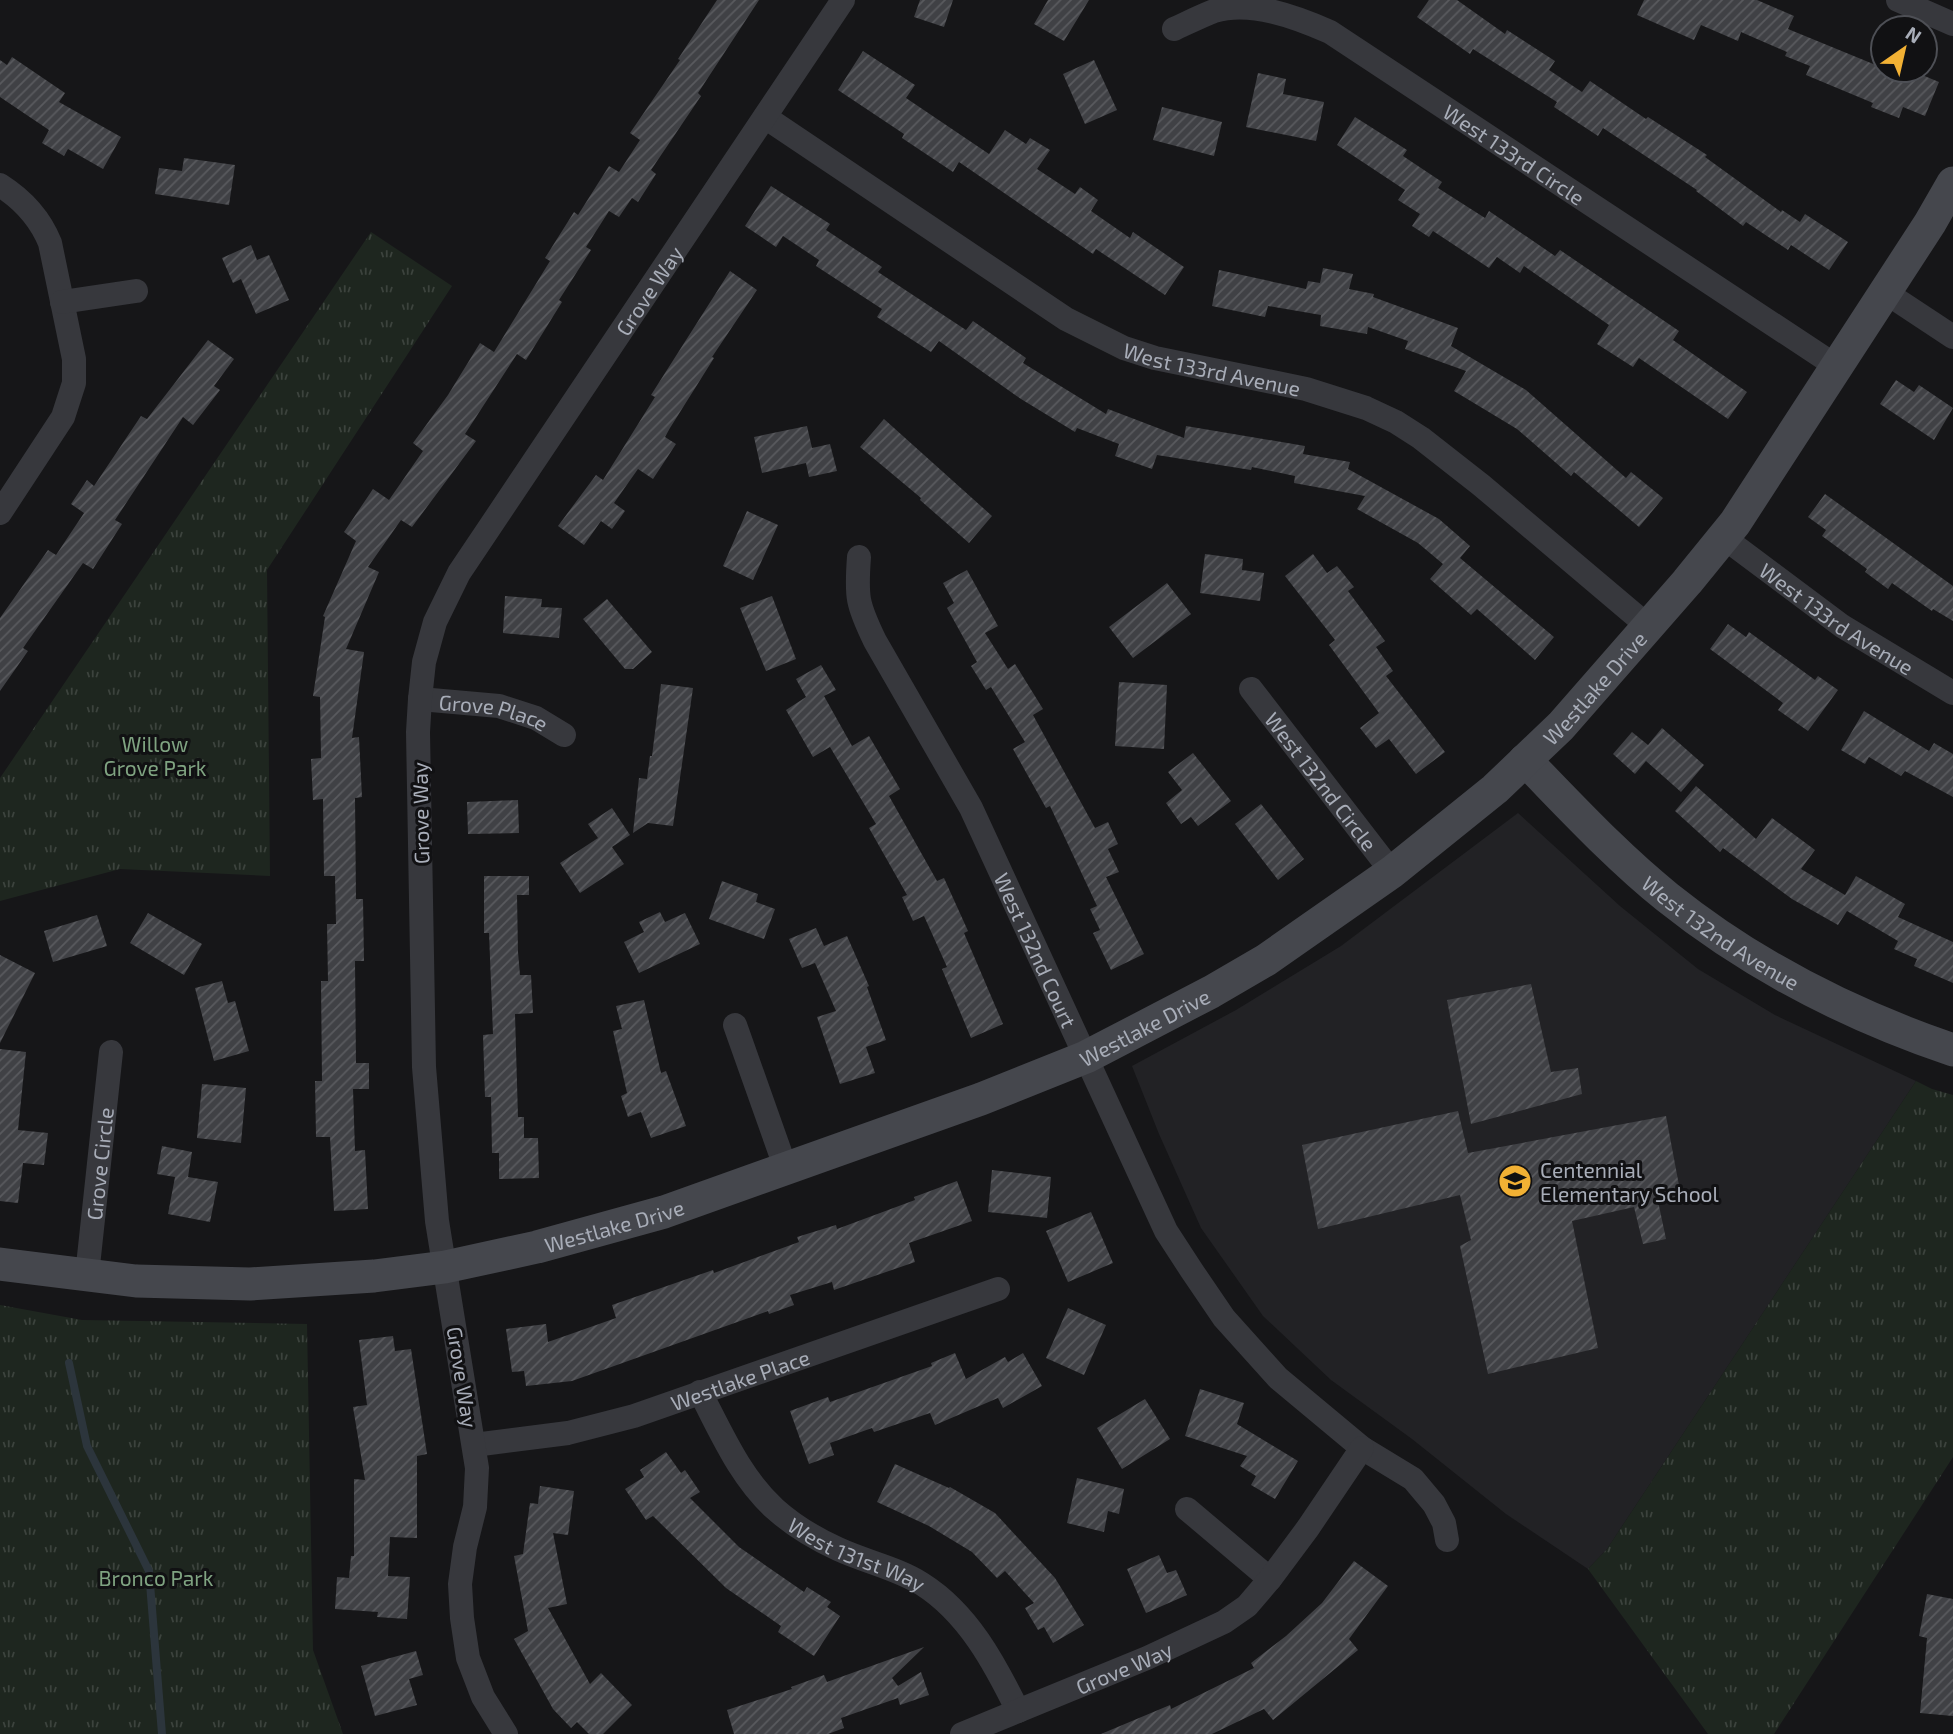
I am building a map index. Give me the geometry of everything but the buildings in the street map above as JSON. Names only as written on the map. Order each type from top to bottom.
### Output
[{"type":"street","name":"Grove Way","points":[[506,1734],[483,1697],[468,1658],[462,1618],[460,1584],[477,1468],[437,1221],[424,1067],[418,732],[424,662],[435,622],[459,573],[843,0]]},
{"type":"street","points":[[1898,0],[1953,24]]},
{"type":"street","name":"West 133rd Circle","points":[[1174,29],[1216,10],[1234,6],[1256,7],[1298,18],[1330,32],[1836,366]]},
{"type":"street","name":"West 133rd Avenue","points":[[765,117],[1066,319],[1104,340],[1155,358],[1306,389],[1366,408],[1396,422],[1481,485],[1649,627]]},
{"type":"street","name":"Westlake Drive","points":[[0,1264],[168,1283],[250,1284],[374,1276],[444,1267],[537,1247],[619,1226],[981,1099],[1087,1057],[1211,992],[1266,960],[1392,872],[1495,789],[1561,726],[1649,627],[1735,523],[1953,183]]},
{"type":"street","points":[[0,184],[14,194],[43,225],[50,243],[74,359],[74,383],[63,417],[0,513]]},
{"type":"street","points":[[62,302],[135,291]]},
{"type":"street","points":[[1885,292],[1953,337]]},
{"type":"street","name":"West 133rd Avenue","points":[[1723,537],[1842,626],[1953,693]]},
{"type":"street","name":"West 132nd Court","points":[[859,557],[856,593],[861,612],[971,808],[1166,1231],[1224,1318],[1278,1377],[1362,1448]]},
{"type":"street","name":"West 132nd Circle","points":[[1251,689],[1392,872]]},
{"type":"street","name":"Grove Place","points":[[420,699],[499,706],[536,718],[564,735]]},
{"type":"street","name":"West 132nd Avenue","points":[[1525,760],[1607,844],[1666,897],[1709,929],[1821,996],[1898,1031],[1953,1051]]},
{"type":"street","points":[[734,1025],[786,1169]]},
{"type":"street","name":"Grove Circle","points":[[87,1275],[111,1052]]},
{"type":"street","name":"Westlake Place","points":[[474,1445],[568,1433],[634,1416],[998,1289]]},
{"type":"street","name":"West 131st Way","points":[[701,1392],[737,1464],[775,1509],[795,1525],[838,1549],[923,1584],[951,1608],[975,1634],[999,1672],[1018,1711]]},
{"type":"street","name":"Grove Way","points":[[962,1734],[1147,1658],[1224,1622],[1247,1606],[1308,1528],[1362,1448]]},
{"type":"street","points":[[1362,1448],[1413,1479],[1434,1504],[1444,1523],[1447,1540]]},
{"type":"street","points":[[1186,1509],[1270,1579]]},
{"type":"shaded area","name":"Centennial Elementary School","points":[[1518,813],[1620,906],[1698,969],[1775,1015],[1916,1081],[1607,1549],[1588,1569],[1506,1514],[1412,1439],[1331,1380],[1263,1316],[1201,1228],[1132,1066],[1236,1010],[1341,946]]},
{"type":"green space","name":"Willow Grove Park","points":[[371,232],[452,286],[267,570],[270,876],[120,869],[0,901],[0,778]]},
{"type":"green space","points":[[1916,1081],[1953,1095],[1953,1457],[1774,1734],[1708,1734],[1588,1569],[1607,1549]]},
{"type":"green space","name":"Bronco Park","points":[[0,1305],[82,1320],[307,1324],[313,1650],[343,1734],[0,1734]]},
{"type":"waterway","points":[[69,1363],[87,1446],[149,1571],[162,1734]]},
{"type":"place","name":"Centennial Elementary School","points":[[1515,1181]]}]
